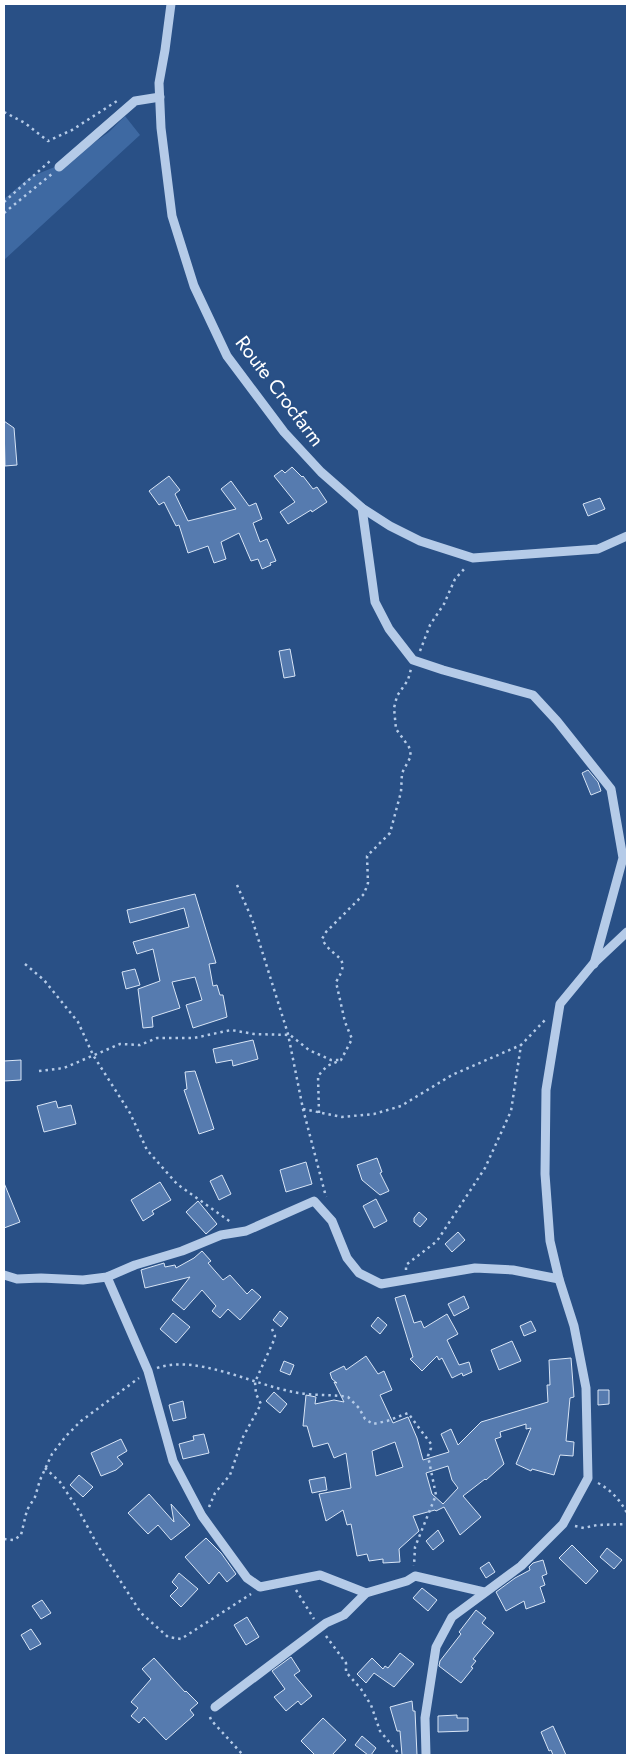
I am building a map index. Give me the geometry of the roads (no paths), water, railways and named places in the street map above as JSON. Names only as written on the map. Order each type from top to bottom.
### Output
[{"type":"street","name":"Route Crocfarm","points":[[171,4],[159,83],[161,128],[172,216],[194,286],[227,356],[284,432],[321,472],[362,508],[390,526],[420,540],[473,558],[598,550],[627,536]]},
{"type":"street","points":[[59,167],[136,101],[160,97]]},
{"type":"street","points":[[362,508],[375,602],[389,629],[413,660],[533,695],[611,789],[623,858],[594,964]]},
{"type":"street","points":[[426,1755],[425,1718],[436,1647],[452,1617],[520,1566],[563,1524],[588,1478],[586,1388],[574,1326],[559,1279],[550,1241],[545,1174],[546,1090],[560,1004],[594,964],[627,932]]},
{"type":"street","points":[[4,1275],[17,1279],[83,1280],[108,1277],[221,1235],[246,1231],[314,1202],[332,1221],[347,1258],[359,1273],[381,1284],[475,1268],[513,1270],[559,1279]]},
{"type":"street","points":[[108,1277],[148,1371],[173,1461],[202,1516],[247,1578],[260,1587],[320,1575],[366,1593]]},
{"type":"street","points":[[215,1707],[320,1627],[344,1615],[366,1593],[407,1581],[415,1576],[484,1592]]}]
